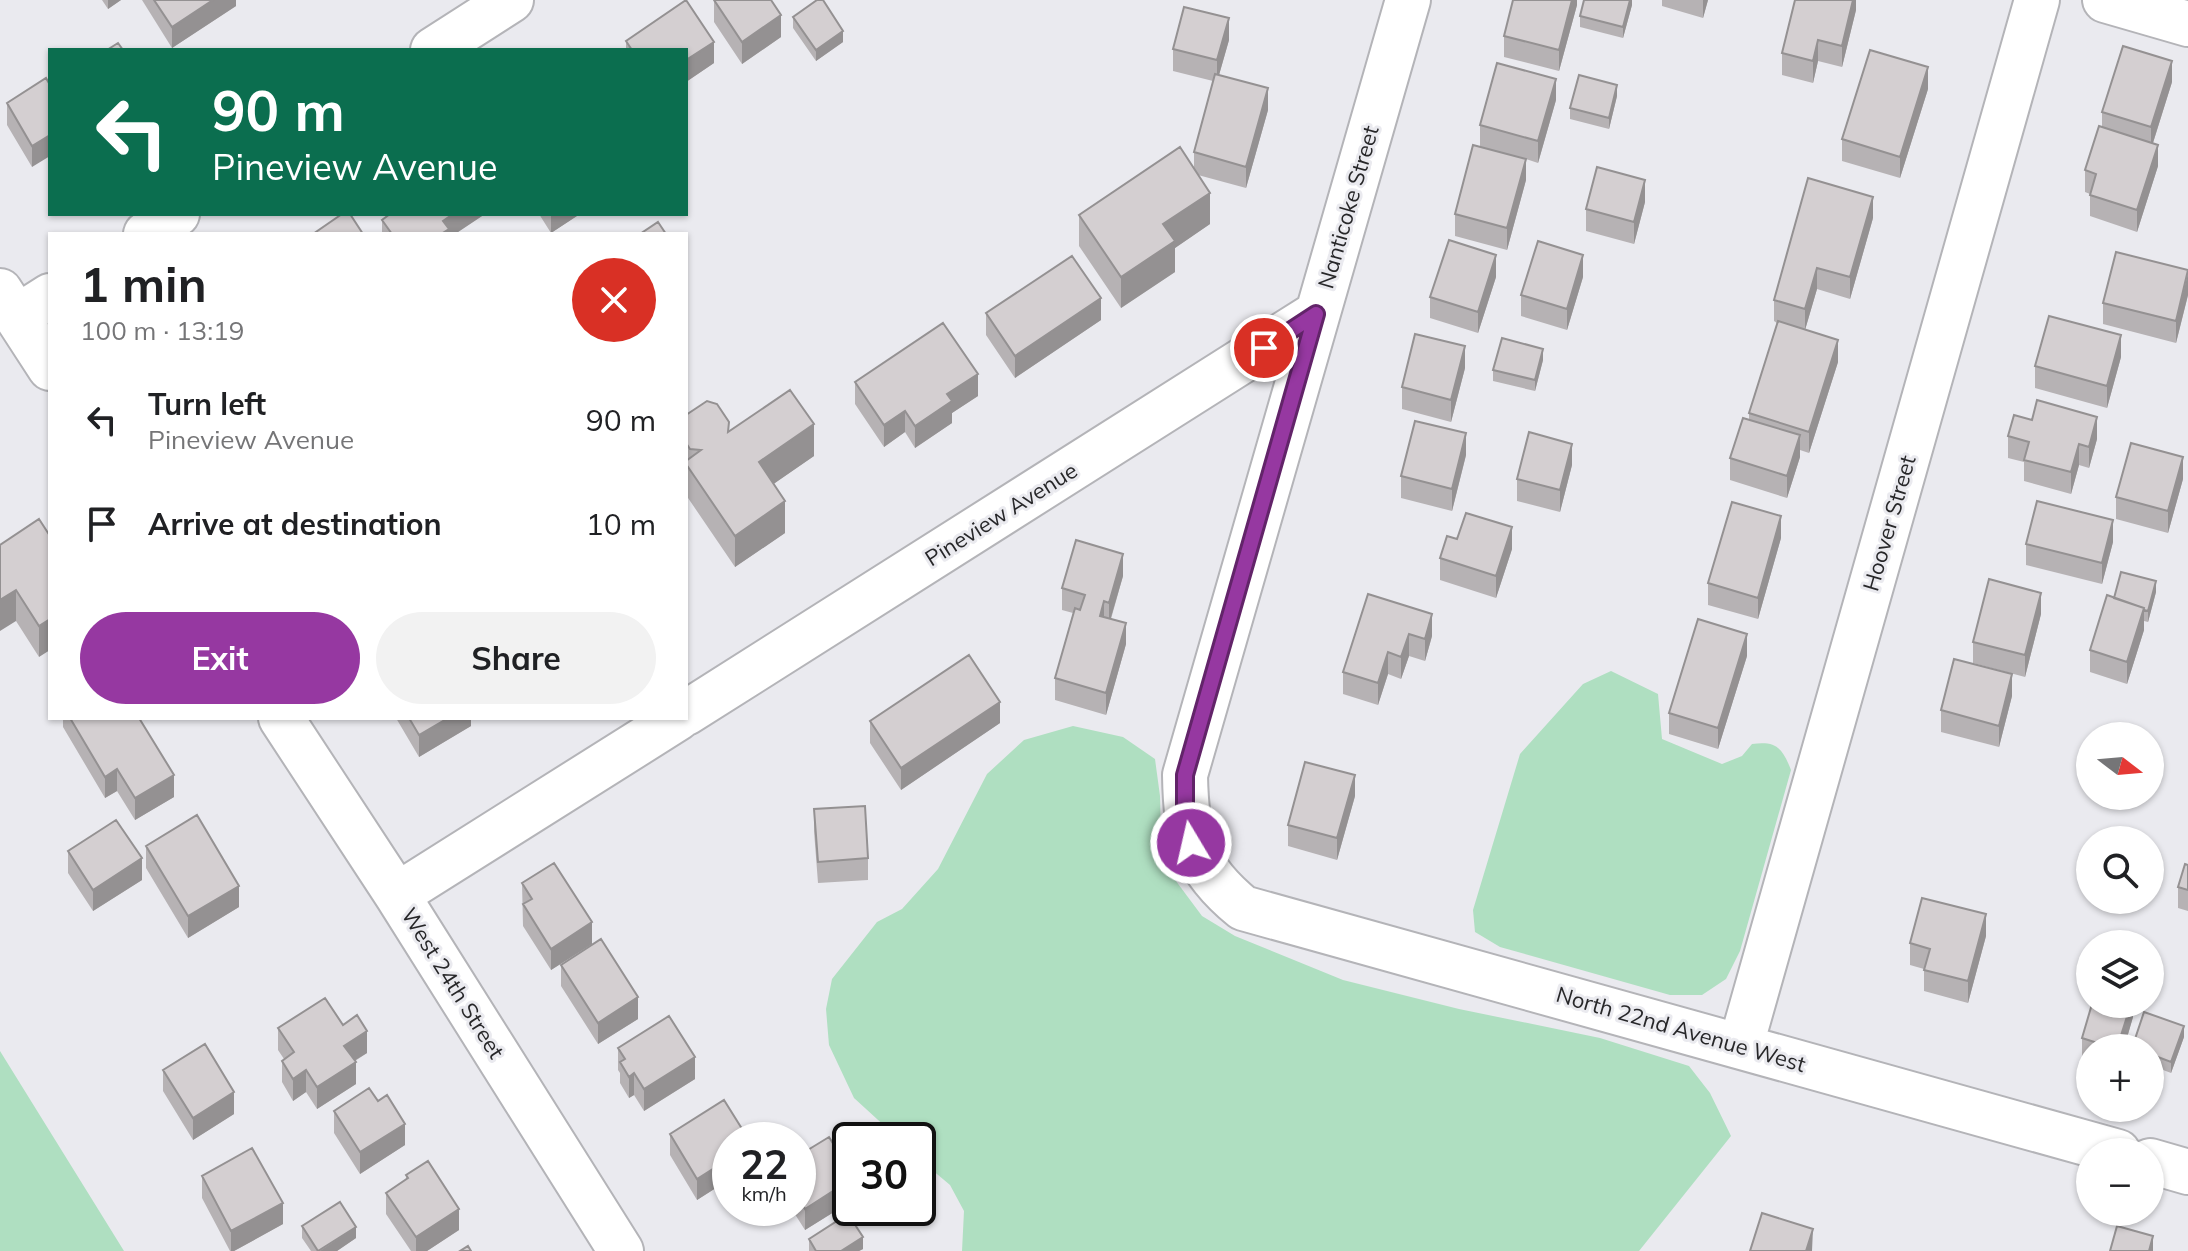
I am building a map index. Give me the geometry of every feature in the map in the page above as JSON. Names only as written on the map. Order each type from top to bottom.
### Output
[{"type":"street","points":[[436,48],[511,0]]},
{"type":"street","name":"Nanticoke Street","points":[[1243,908],[1222,890],[1191,843],[1185,811],[1185,775],[1408,0]]},
{"type":"street","name":"Hoover Street","points":[[1741,1045],[2037,0]]},
{"type":"street","points":[[2105,0],[2188,24]]},
{"type":"street","points":[[149,232],[174,216]]},
{"type":"street","points":[[22,301],[48,363]]},
{"type":"street","name":"Pineview Avenue","points":[[688,712],[1316,314]]},
{"type":"street","name":"West 24th Street","points":[[282,720],[397,895],[621,1251]]},
{"type":"street","points":[[397,895],[675,720]]},
{"type":"street","name":"North 22nd Avenue West","points":[[1243,908],[2076,1140]]},
{"type":"street","points":[[2164,1165],[2188,1172]]},
{"type":"green space","points":[[1611,671],[1658,694],[1662,739],[1722,764],[1742,756],[1752,744],[1773,745],[1781,751],[1791,770],[1740,951],[1726,979],[1702,995],[1670,995],[1500,947],[1475,932],[1473,910],[1520,754],[1583,684]]},
{"type":"green space","points":[[1073,726],[1123,737],[1155,759],[1161,839],[1170,873],[1202,916],[1235,936],[1343,980],[1459,1009],[1600,1038],[1689,1066],[1710,1093],[1731,1136],[1639,1251],[962,1251],[964,1211],[950,1185],[936,1173],[936,1122],[880,1122],[854,1098],[829,1045],[826,1009],[832,979],[877,922],[902,909],[938,869],[987,774],[1024,740]]},
{"type":"green space","points":[[0,1051],[124,1251],[0,1251]]},
{"type":"building","points":[[154,0],[213,0],[172,27]]},
{"type":"building","points":[[686,0],[714,42],[688,59],[688,48],[631,48],[626,41]]},
{"type":"building","points":[[714,0],[771,0],[781,15],[742,42]]},
{"type":"building","points":[[817,0],[823,0],[843,31],[816,50],[793,17]]},
{"type":"building","points":[[1513,0],[1572,0],[1559,50],[1504,36]]},
{"type":"building","points":[[1584,0],[1630,0],[1623,27],[1580,16]]},
{"type":"building","points":[[1795,0],[1853,0],[1842,46],[1818,40],[1813,61],[1782,53]]},
{"type":"building","points":[[1184,7],[1229,18],[1217,60],[1173,49]]},
{"type":"building","points":[[2123,46],[2172,61],[2151,127],[2102,112]]},
{"type":"building","points":[[1870,50],[1928,67],[1900,157],[1842,139]]},
{"type":"building","points":[[1497,63],[1556,79],[1538,141],[1480,125]]},
{"type":"building","points":[[1215,74],[1268,88],[1246,167],[1194,152]]},
{"type":"building","points":[[1579,75],[1617,85],[1609,118],[1570,108]]},
{"type":"building","points":[[46,78],[48,136],[32,146],[7,103]]},
{"type":"building","points":[[2099,126],[2158,145],[2137,210],[2090,195],[2096,174],[2085,170]]},
{"type":"building","points":[[1473,145],[1526,159],[1507,228],[1455,214]]},
{"type":"building","points":[[1180,147],[1210,193],[1163,224],[1175,241],[1121,277],[1079,215]]},
{"type":"building","points":[[1597,167],[1645,180],[1634,222],[1586,209]]},
{"type":"building","points":[[1808,178],[1873,197],[1850,277],[1817,268],[1805,309],[1774,300]]},
{"type":"building","points":[[339,216],[351,216],[362,232],[316,232]]},
{"type":"building","points":[[387,216],[450,216],[443,221],[449,229],[444,232],[391,232],[382,220]]},
{"type":"building","points":[[658,222],[665,232],[643,232]]},
{"type":"building","points":[[1449,240],[1496,255],[1478,312],[1430,297]]},
{"type":"building","points":[[1538,241],[1583,255],[1567,309],[1521,295]]},
{"type":"building","points":[[2116,252],[2188,270],[2176,321],[2103,303]]},
{"type":"building","points":[[1072,256],[1101,298],[1015,356],[986,313]]},
{"type":"building","points":[[2049,316],[2121,335],[2107,386],[2035,366]]},
{"type":"building","points":[[1778,321],[1838,340],[1809,432],[1749,413]]},
{"type":"building","points":[[943,323],[978,374],[947,394],[952,401],[915,426],[905,411],[884,425],[855,382]]},
{"type":"building","points":[[1415,334],[1465,346],[1451,400],[1402,387]]},
{"type":"building","points":[[1502,338],[1543,349],[1535,380],[1493,370]]},
{"type":"building","points":[[790,390],[814,424],[759,462],[785,501],[735,536],[688,467],[688,460],[701,450],[688,446],[688,414],[707,401],[717,404],[729,422],[728,432]]},
{"type":"building","points":[[2037,400],[2097,417],[2089,447],[2079,444],[2071,472],[2024,460],[2029,442],[2008,436],[2014,415],[2032,420]]},
{"type":"building","points":[[1743,418],[1800,435],[1787,476],[1730,458]]},
{"type":"building","points":[[1415,421],[1466,433],[1452,489],[1401,476]]},
{"type":"building","points":[[1529,432],[1572,444],[1560,490],[1517,479]]},
{"type":"building","points":[[2131,443],[2183,457],[2168,511],[2116,497]]},
{"type":"building","points":[[2037,501],[2113,520],[2102,563],[2026,544]]},
{"type":"building","points":[[1732,502],[1781,516],[1758,598],[1708,583]]},
{"type":"building","points":[[1466,513],[1512,527],[1496,576],[1440,558],[1447,536],[1457,539]]},
{"type":"building","points":[[39,519],[48,533],[48,620],[39,626],[16,590],[0,600],[0,545]]},
{"type":"building","points":[[1076,540],[1123,554],[1109,603],[1104,601],[1100,616],[1126,623],[1106,693],[1055,678],[1075,608],[1080,610],[1085,595],[1062,588]]},
{"type":"building","points":[[2121,572],[2156,581],[2148,611],[2114,598]]},
{"type":"building","points":[[1989,579],[2041,593],[2025,655],[1973,642]]},
{"type":"building","points":[[1368,594],[1432,614],[1425,639],[1409,634],[1401,657],[1388,652],[1378,683],[1343,672]]},
{"type":"building","points":[[2107,595],[2144,608],[2127,662],[2090,650]]},
{"type":"building","points":[[1698,619],[1747,634],[1718,728],[1669,713]]},
{"type":"building","points":[[969,655],[1000,702],[901,768],[870,721]]},
{"type":"building","points":[[1954,659],[2012,674],[1999,726],[1941,710]]},
{"type":"building","points":[[71,720],[140,720],[174,775],[135,798],[117,769],[105,777]]},
{"type":"building","points":[[410,720],[445,720],[419,735]]},
{"type":"building","points":[[1305,762],[1355,775],[1337,838],[1288,825]]},
{"type":"building","points":[[865,806],[868,858],[818,862],[814,809]]},
{"type":"building","points":[[197,815],[239,886],[188,916],[146,846]]},
{"type":"building","points":[[116,820],[142,858],[93,890],[68,851]]},
{"type":"building","points":[[554,863],[592,922],[551,949],[523,904],[532,899],[522,883]]},
{"type":"building","points":[[2185,864],[2188,865],[2188,890],[2178,887]]},
{"type":"building","points":[[1922,898],[1986,914],[1968,981],[1924,970],[1930,949],[1910,943]]},
{"type":"building","points":[[601,939],[638,997],[598,1023],[561,965]]},
{"type":"building","points":[[325,998],[343,1025],[357,1015],[367,1031],[344,1046],[356,1062],[317,1087],[306,1070],[293,1079],[282,1061],[294,1052],[278,1028]]},
{"type":"building","points":[[669,1016],[695,1057],[644,1089],[634,1073],[629,1077],[620,1062],[625,1059],[618,1048]]},
{"type":"building","points":[[2088,1018],[2127,1018],[2121,1034],[2083,1034]]},
{"type":"building","points":[[2142,1018],[2161,1018],[2184,1026],[2171,1062],[2164,1059],[2164,1034],[2137,1034]]},
{"type":"building","points":[[205,1044],[234,1092],[193,1118],[163,1070]]},
{"type":"building","points":[[369,1088],[378,1101],[387,1095],[405,1124],[360,1152],[334,1111]]},
{"type":"building","points":[[724,1100],[738,1122],[712,1122],[712,1169],[697,1179],[670,1134]]},
{"type":"building","points":[[829,1137],[832,1142],[832,1192],[816,1202],[816,1145]]},
{"type":"building","points":[[252,1148],[283,1203],[231,1231],[202,1176]]},
{"type":"building","points":[[428,1161],[459,1209],[416,1237],[386,1193]]},
{"type":"building","points":[[340,1202],[356,1227],[318,1251],[302,1226]]},
{"type":"building","points":[[1762,1213],[1813,1229],[1806,1251],[1750,1251]]},
{"type":"building","points":[[832,1224],[856,1226],[863,1237],[841,1251],[816,1251],[809,1239]]},
{"type":"building","points":[[2117,1226],[2153,1236],[2149,1251],[2110,1251]]},
{"type":"route","points":[[1191,843],[1185,811],[1185,775],[1316,314],[1264,348]]}]
